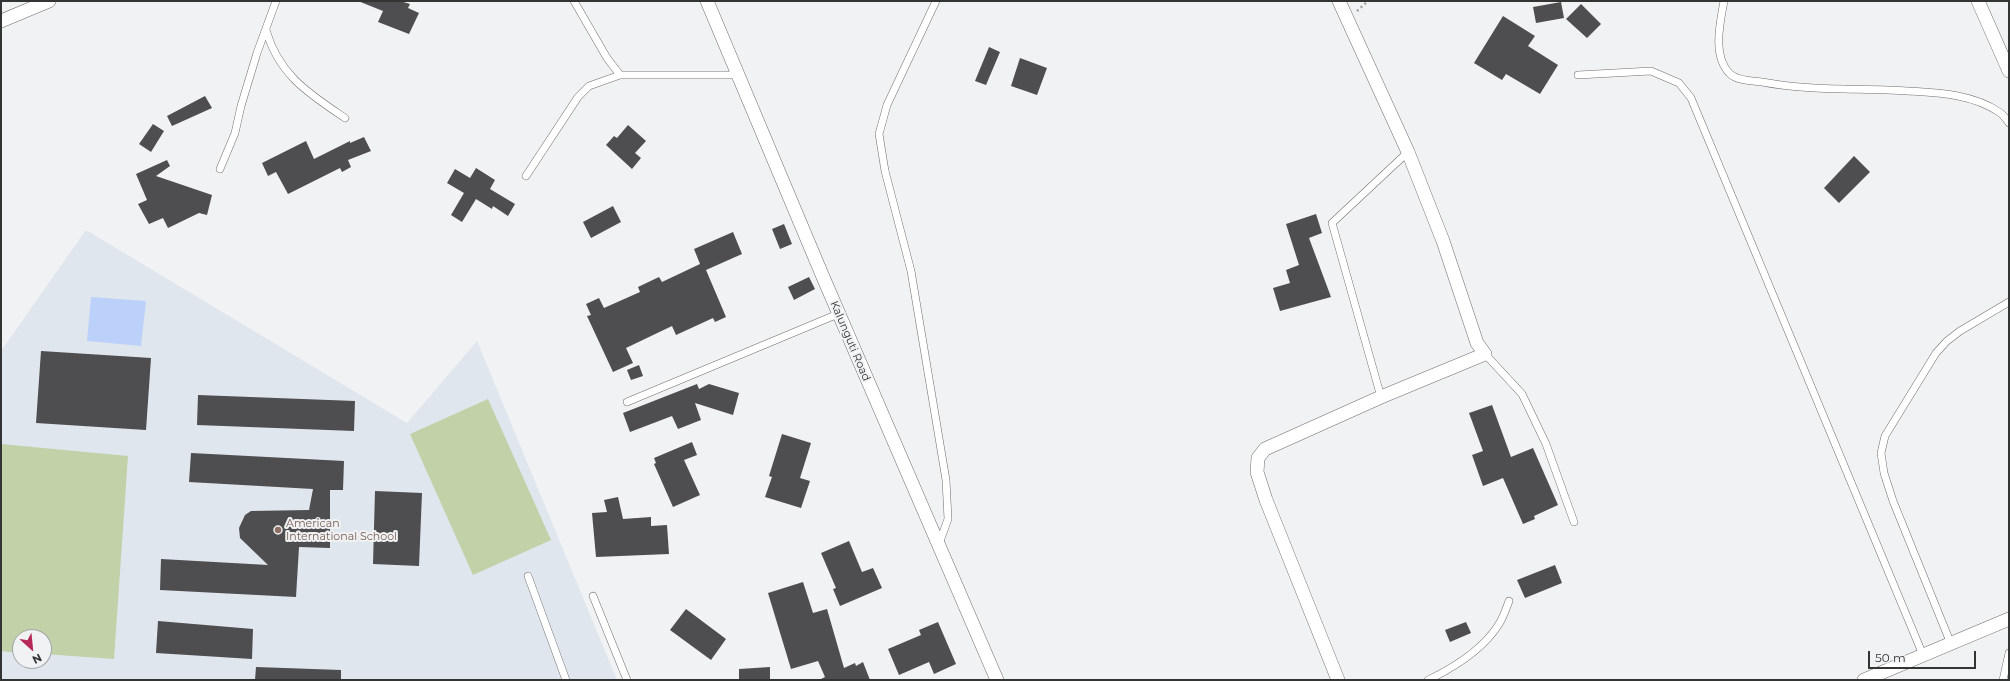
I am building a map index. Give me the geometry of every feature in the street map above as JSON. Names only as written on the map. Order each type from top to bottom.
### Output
[{"type":"street","points":[[1,21],[49,1]]},
{"type":"street","name":"Kalunguti Road","points":[[708,1],[838,314],[997,680]]},
{"type":"street","points":[[1338,680],[1266,500],[1257,472],[1258,458],[1265,449],[1381,397],[1485,354],[1477,344],[1443,241],[1408,152],[1339,1]]},
{"type":"street","points":[[1978,1],[2009,71]]},
{"type":"street","points":[[1864,680],[2009,619]]},
{"type":"lane","points":[[220,168],[235,133],[240,106],[276,1]]},
{"type":"lane","points":[[574,1],[607,58],[620,75]]},
{"type":"lane","points":[[936,1],[887,104],[879,134],[884,171],[911,271],[946,480],[948,519],[938,546]]},
{"type":"lane","points":[[1724,1],[1719,29],[1719,50],[1726,69],[1735,78],[1785,86],[1868,88],[1941,93],[1969,99],[1987,106],[2000,113],[2009,123]]},
{"type":"lane","points":[[266,30],[271,49],[284,69],[306,92],[344,118]]},
{"type":"lane","points":[[1578,75],[1651,71],[1679,83],[1691,98],[1923,655]]},
{"type":"lane","points":[[526,176],[578,97],[589,86],[620,75],[739,75]]},
{"type":"lane","points":[[1381,397],[1332,223],[1408,152]]},
{"type":"lane","points":[[1951,644],[1893,501],[1884,473],[1881,454],[1885,436],[1936,353],[1956,334],[2009,302]]},
{"type":"lane","points":[[627,402],[838,314]]},
{"type":"lane","points":[[1485,354],[1522,394],[1546,444],[1574,522]]},
{"type":"lane","points":[[528,576],[557,659],[566,680]]},
{"type":"lane","points":[[593,596],[627,680]]},
{"type":"lane","points":[[1428,680],[1450,670],[1483,644],[1499,624],[1510,601]]},
{"type":"lane","points":[[2002,680],[2009,653]]},
{"type":"shaded area","name":"American International School","points":[[86,230],[407,423],[477,341],[617,680],[1,680],[1,351]]},
{"type":"green space","points":[[488,399],[551,540],[473,575],[410,434]]},
{"type":"green space","points":[[1,444],[128,456],[114,659],[52,655],[52,629],[12,629],[12,652],[1,651]]},
{"type":"water","points":[[91,297],[146,301],[141,346],[87,341]]},
{"type":"building","points":[[358,1],[400,1],[410,4],[408,8],[419,13],[409,34],[378,22],[383,11]]},
{"type":"building","points":[[1561,2],[1564,18],[1536,23],[1533,7]]},
{"type":"building","points":[[1581,4],[1601,24],[1587,38],[1566,19]]},
{"type":"building","points":[[1503,16],[1535,36],[1528,46],[1558,65],[1540,94],[1506,74],[1502,80],[1474,63]]},
{"type":"building","points":[[989,47],[1000,52],[986,85],[975,81]]},
{"type":"building","points":[[1020,58],[1047,68],[1037,95],[1011,86]]},
{"type":"building","points":[[205,96],[212,108],[172,126],[167,116]]},
{"type":"building","points":[[153,124],[164,131],[151,152],[139,144]]},
{"type":"building","points":[[628,125],[646,141],[635,153],[641,158],[632,169],[606,145],[614,136],[617,138]]},
{"type":"building","points":[[364,137],[371,151],[348,160],[351,167],[342,172],[340,168],[288,194],[276,172],[268,176],[262,163],[306,141],[314,159],[350,141],[350,143]]},
{"type":"building","points":[[1854,156],[1870,172],[1839,203],[1824,188]]},
{"type":"building","points":[[167,160],[170,166],[156,176],[212,195],[207,215],[199,213],[168,228],[163,218],[149,224],[138,204],[147,200],[136,174]]},
{"type":"building","points":[[476,168],[495,180],[490,189],[515,204],[508,216],[493,206],[492,209],[476,199],[462,222],[451,215],[464,193],[447,183],[455,169],[470,178]]},
{"type":"building","points":[[613,206],[621,222],[591,238],[583,222]]},
{"type":"building","points":[[1316,214],[1322,233],[1309,238],[1331,297],[1280,311],[1273,288],[1290,283],[1286,270],[1299,265],[1286,224]]},
{"type":"building","points":[[784,224],[792,244],[780,249],[772,229]]},
{"type":"building","points":[[733,232],[742,254],[706,270],[726,317],[715,322],[713,318],[676,335],[672,326],[626,348],[633,363],[613,372],[587,316],[591,315],[586,304],[599,298],[604,308],[640,292],[638,287],[659,277],[662,282],[700,264],[694,249]]},
{"type":"building","points":[[809,277],[815,289],[794,300],[788,287]]},
{"type":"building","points":[[41,351],[151,358],[146,430],[36,423]]},
{"type":"building","points":[[639,365],[643,376],[631,380],[627,370]]},
{"type":"building","points":[[697,384],[699,389],[709,384],[739,393],[733,415],[695,403],[701,420],[678,429],[672,416],[630,432],[623,413]]},
{"type":"building","points":[[198,395],[355,401],[354,431],[197,425]]},
{"type":"building","points":[[1492,405],[1511,457],[1533,448],[1558,505],[1534,516],[1535,519],[1523,524],[1503,478],[1483,486],[1472,455],[1483,451],[1469,413]]},
{"type":"building","points":[[782,434],[811,443],[800,478],[810,481],[801,508],[765,497],[772,477],[769,476]]},
{"type":"building","points":[[692,442],[697,455],[684,460],[700,495],[673,507],[654,464],[656,463],[654,458]]},
{"type":"building","points":[[191,453],[344,461],[343,490],[330,490],[330,548],[299,547],[296,597],[160,590],[161,559],[268,565],[240,538],[239,528],[245,515],[251,511],[309,510],[313,489],[189,482]]},
{"type":"building","points":[[375,491],[422,493],[419,566],[373,564]]},
{"type":"building","points":[[618,497],[623,519],[651,517],[651,526],[667,525],[669,554],[596,557],[592,513],[607,512],[604,500]]},
{"type":"building","points":[[849,541],[862,572],[873,568],[882,588],[840,606],[833,589],[836,588],[821,553]]},
{"type":"building","points":[[1555,565],[1562,583],[1525,598],[1517,580]]},
{"type":"building","points":[[803,582],[813,613],[827,609],[844,668],[855,663],[856,666],[863,662],[870,680],[819,680],[825,677],[818,661],[791,669],[768,593]]},
{"type":"building","points":[[686,609],[726,639],[711,660],[670,630]]},
{"type":"building","points":[[158,621],[253,629],[252,659],[156,653]]},
{"type":"building","points":[[938,622],[956,664],[934,674],[929,662],[899,675],[888,649],[921,635],[919,630]]},
{"type":"building","points":[[1466,622],[1471,633],[1450,642],[1445,630]]},
{"type":"building","points":[[256,667],[341,670],[341,680],[255,680]]},
{"type":"building","points":[[770,667],[770,680],[739,680],[739,669]]},
{"type":"place","name":"American International School","points":[[278,530]]}]
